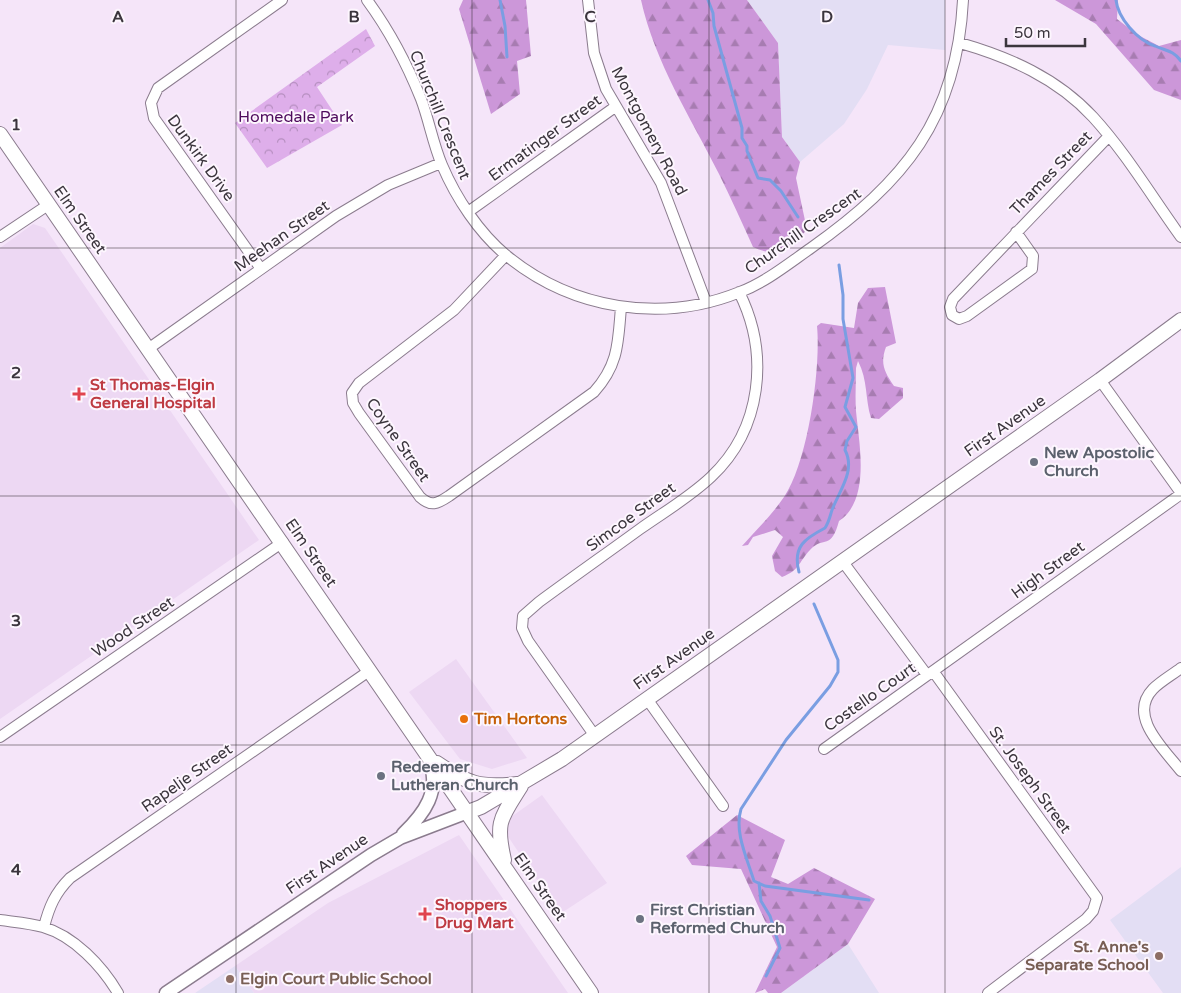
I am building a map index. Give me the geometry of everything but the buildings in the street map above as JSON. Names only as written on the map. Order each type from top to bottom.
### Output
[{"type":"main road","name":"Elm Street","points":[[0,134],[591,993]]},
{"type":"main road","name":"First Avenue","points":[[468,812],[523,783],[595,736],[1100,380],[1181,320]]},
{"type":"main road","points":[[428,756],[471,784],[493,786],[523,783]]},
{"type":"main road","points":[[506,868],[500,841],[500,822],[523,783]]},
{"type":"street","name":"Dunkirk Drive","points":[[261,269],[154,118],[150,103],[153,94],[160,87],[282,0]]},
{"type":"street","name":"Churchill Crescent","points":[[367,0],[390,37],[414,84],[427,115],[441,163],[454,190],[468,212],[506,255],[563,292],[620,307],[652,309],[680,308],[706,302],[739,292],[770,276],[856,216],[892,181],[912,155],[934,118],[951,77],[960,43],[963,0]]},
{"type":"street","name":"Montgomery Road","points":[[588,0],[599,70],[615,107],[632,131],[661,183],[706,302]]},
{"type":"street","points":[[960,43],[997,54],[1044,77],[1092,116],[1181,238]]},
{"type":"street","name":"Ermatinger Street","points":[[468,212],[615,107]]},
{"type":"street","name":"Thames Street","points":[[1016,232],[1033,256],[1032,268],[968,316],[959,319],[952,314],[950,307],[953,299],[1016,232],[1108,136]]},
{"type":"street","name":"Meehan Street","points":[[148,349],[336,216],[376,191],[441,163]]},
{"type":"street","points":[[0,237],[48,205]]},
{"type":"street","name":"Coyne Street","points":[[506,255],[454,310],[359,382],[352,393],[353,403],[359,412],[420,497],[428,503],[436,504],[449,496],[594,392],[607,375],[615,357],[620,334],[620,307]]},
{"type":"street","name":"Simcoe Street","points":[[595,736],[528,641],[522,628],[523,616],[535,605],[706,481],[735,447],[744,430],[754,402],[758,375],[754,334],[739,292]]},
{"type":"street","points":[[1100,380],[1181,494]]},
{"type":"street","name":"High Street","points":[[930,673],[1181,494]]},
{"type":"street","name":"Wood Street","points":[[0,737],[282,542]]},
{"type":"street","name":"St. Joseph Street","points":[[843,562],[930,673],[1096,896],[1095,907],[1080,924],[988,993]]},
{"type":"street","points":[[1181,668],[1153,689],[1146,699],[1143,710],[1147,727],[1181,771]]},
{"type":"street","name":"Rapelje Street","points":[[44,927],[49,907],[56,892],[70,878],[369,671]]},
{"type":"street","name":"Costello Court","points":[[824,748],[930,673]]},
{"type":"street","points":[[647,699],[723,806]]},
{"type":"street","points":[[400,838],[429,802],[434,781],[428,756]]},
{"type":"street","name":"First Avenue","points":[[166,993],[400,838],[468,812]]},
{"type":"street","points":[[0,920],[44,927],[72,942],[94,961],[118,993]]},
{"type":"shaded area","points":[[747,0],[945,0],[945,50],[888,45],[867,89],[844,124],[800,162],[782,137],[778,43]]},
{"type":"shaded area","name":"St Thomas-Elgin General Hospital","points":[[33,224],[45,228],[259,540],[0,719],[0,248]]},
{"type":"shaded area","points":[[456,659],[527,758],[492,769],[460,759],[409,692]]},
{"type":"shaded area","points":[[542,795],[607,883],[560,914],[507,835],[511,817]]},
{"type":"shaded area","points":[[459,835],[568,993],[254,993],[235,966],[328,903]]},
{"type":"shaded area","name":"St. Anne's Separate School","points":[[1181,867],[1181,993],[1163,993],[1110,920]]},
{"type":"shaded area","points":[[848,944],[879,993],[781,993]]},
{"type":"shaded area","name":"Elgin Court Public School","points":[[235,966],[254,993],[195,993]]},
{"type":"green space","points":[[463,0],[526,0],[531,56],[517,61],[520,94],[491,114],[459,9]]},
{"type":"green space","points":[[641,0],[747,0],[778,43],[782,137],[800,162],[796,178],[807,230],[783,250],[770,252],[753,247],[719,174],[664,67],[647,23]]},
{"type":"green space","points":[[1055,0],[1118,0],[1117,19],[1138,35],[1159,46],[1181,40],[1181,100],[1154,90],[1096,24]]},
{"type":"green space","name":"Homedale Park","points":[[366,29],[375,46],[317,87],[342,125],[267,168],[235,123]]},
{"type":"green space","points":[[885,287],[896,343],[886,347],[883,363],[885,372],[894,386],[903,388],[903,398],[879,419],[871,418],[865,382],[858,361],[856,368],[856,411],[861,470],[856,499],[849,512],[839,521],[833,536],[810,550],[796,569],[782,577],[775,571],[772,556],[783,537],[775,530],[753,537],[748,545],[742,546],[784,497],[800,461],[815,389],[818,344],[817,326],[821,323],[854,328],[858,303],[868,288]]},
{"type":"green space","points":[[737,815],[785,840],[771,877],[788,884],[814,868],[875,899],[848,944],[781,993],[768,993],[765,989],[755,993],[777,947],[741,869],[692,865],[686,856]]},
{"type":"waterway","points":[[500,0],[505,26],[507,57]]},
{"type":"waterway","points":[[708,0],[742,128],[742,138],[747,146],[747,151],[758,178],[770,180],[781,191],[798,217]]},
{"type":"waterway","points":[[1116,0],[1120,14],[1135,34],[1148,43],[1172,53],[1181,61]]},
{"type":"waterway","points":[[799,572],[797,563],[799,549],[807,539],[825,528],[845,481],[849,466],[845,450],[847,441],[856,427],[845,407],[853,378],[843,319],[843,295],[839,265]]},
{"type":"waterway","points":[[814,604],[838,660],[838,672],[830,686],[786,740],[741,809],[739,818],[740,836],[754,881],[765,886],[869,900]]},
{"type":"waterway","points":[[759,883],[761,901],[770,916],[780,948],[766,976]]},
{"type":"place","name":"St Thomas-Elgin General Hospital","points":[[79,394]]},
{"type":"place","name":"New Apostolic Church","points":[[1034,462]]},
{"type":"place","name":"Tim Hortons","points":[[464,719]]},
{"type":"place","name":"Redeemer Lutheran Church","points":[[381,776]]},
{"type":"place","name":"Shoppers Drug Mart","points":[[425,914]]},
{"type":"place","name":"First Christian Reformed Church","points":[[640,919]]},
{"type":"place","name":"St. Anne's Separate School","points":[[1159,956]]},
{"type":"place","name":"Elgin Court Public School","points":[[230,979]]}]
